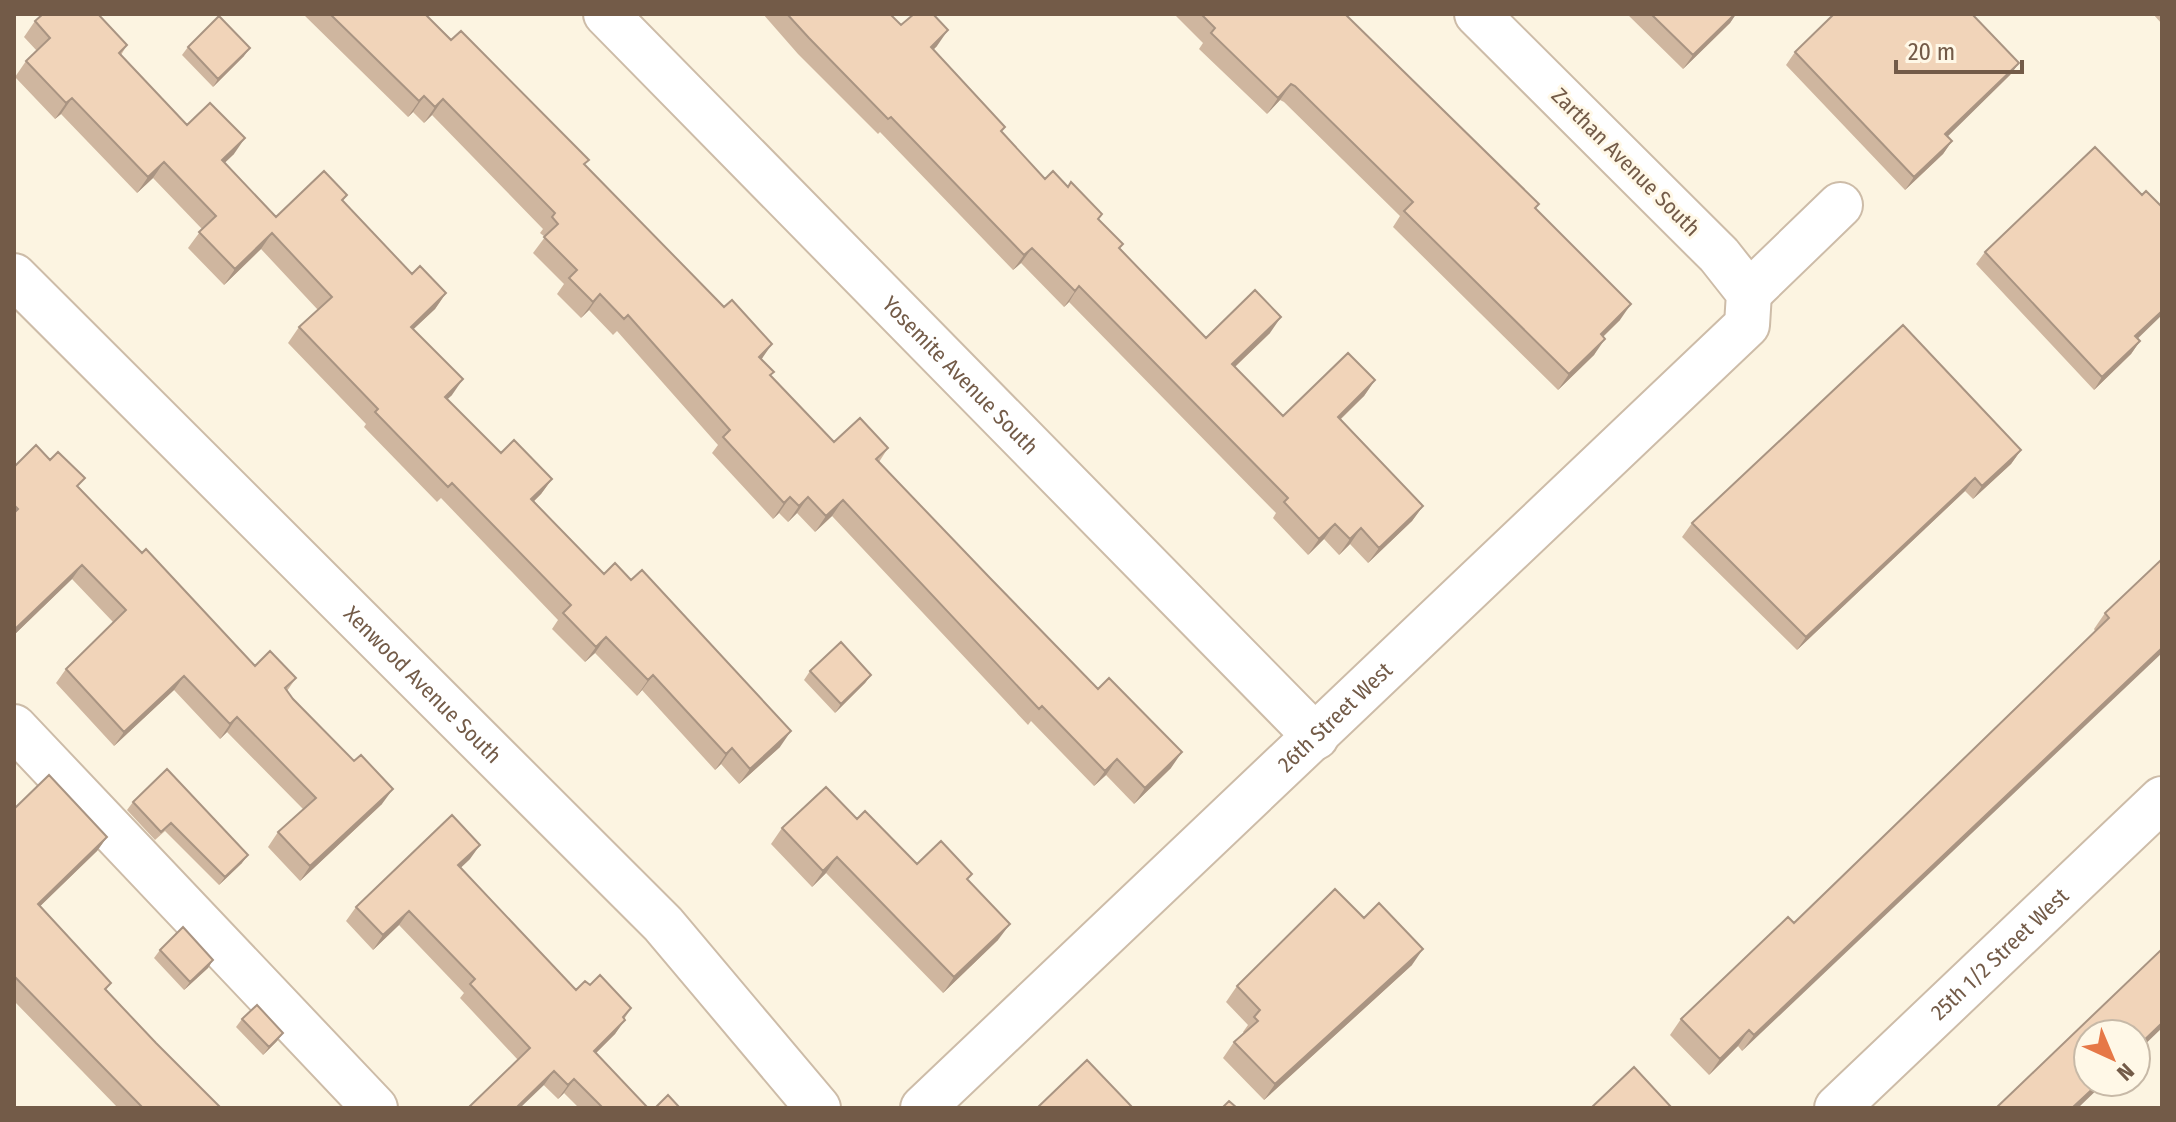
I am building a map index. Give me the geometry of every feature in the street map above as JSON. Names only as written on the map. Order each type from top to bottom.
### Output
[{"type":"street","name":"Yosemite Avenue South","points":[[606,14],[1316,737]]},
{"type":"street","name":"Zarthan Avenue South","points":[[1477,14],[1719,255],[1748,309]]},
{"type":"street","name":"26th Street West","points":[[923,1108],[1316,737],[1748,309],[1840,205]]},
{"type":"street","name":"Xenwood Avenue South","points":[[14,276],[663,924],[818,1108]]},
{"type":"street","points":[[14,727],[375,1108]]},
{"type":"street","name":"25th 1/2 Street West","points":[[1837,1108],[2162,799]]},
{"type":"building","points":[[43,14],[98,14],[127,45],[119,53],[187,125],[210,103],[245,138],[222,160],[276,217],[324,171],[347,195],[342,200],[412,274],[420,266],[446,293],[411,327],[463,379],[445,397],[501,453],[514,440],[552,479],[531,499],[604,574],[615,563],[631,580],[642,570],[791,731],[750,769],[732,748],[726,754],[653,675],[648,680],[606,637],[596,647],[563,613],[571,605],[452,483],[448,487],[299,327],[332,297],[272,233],[235,269],[199,232],[216,216],[164,162],[148,177],[72,98],[66,103],[26,61],[50,38],[35,21]]},
{"type":"building","points":[[330,14],[425,14],[451,40],[461,31],[589,160],[584,164],[724,307],[732,300],[772,344],[759,357],[774,372],[770,375],[834,442],[860,418],[888,448],[876,459],[990,578],[1098,689],[1109,678],[1182,752],[1145,788],[1117,759],[1105,771],[1042,706],[1039,709],[843,500],[826,516],[808,497],[799,506],[790,497],[784,503],[723,437],[730,430],[628,315],[624,319],[600,294],[593,302],[569,278],[577,270],[544,237],[558,224],[552,217],[555,213],[443,99],[435,107],[424,96],[419,101]]},
{"type":"building","points":[[787,14],[890,14],[901,25],[914,14],[933,14],[948,30],[931,47],[1005,127],[1001,131],[1045,179],[1053,171],[1068,187],[1071,182],[1102,214],[1098,219],[1123,244],[1119,248],[1206,338],[1255,290],[1281,317],[1232,364],[1283,416],[1348,353],[1375,380],[1338,417],[1423,506],[1379,548],[1361,528],[1350,539],[1335,524],[1319,539],[1284,502],[1288,498],[1079,286],[1075,291],[1032,248],[1024,255]]},
{"type":"building","points":[[1201,14],[1345,14],[1539,204],[1535,208],[1631,304],[1601,334],[1605,339],[1569,374],[1404,211],[1413,202],[1295,86],[1291,84],[1278,98],[1211,33],[1215,28]]},
{"type":"building","points":[[1651,14],[1735,14],[1693,55]]},
{"type":"building","points":[[1834,14],[1972,14],[2019,63],[1945,134],[1952,141],[1914,177],[1795,52]]},
{"type":"building","points":[[219,16],[250,48],[218,79],[188,47]]},
{"type":"building","points":[[2095,147],[2142,195],[2146,191],[2162,207],[2162,311],[2135,336],[2140,341],[2102,377],[1985,252]]},
{"type":"building","points":[[1903,325],[2021,450],[1982,486],[1975,478],[1806,637],[1692,523]]},
{"type":"building","points":[[36,445],[50,460],[58,452],[85,478],[77,486],[142,553],[146,549],[255,666],[270,651],[296,678],[285,688],[293,699],[354,761],[361,755],[393,789],[310,866],[278,832],[316,798],[237,717],[230,724],[184,676],[124,732],[66,669],[126,610],[82,565],[14,628],[14,513],[18,509],[14,505],[14,467]]},
{"type":"building","points":[[2162,559],[2162,648],[1754,1035],[1749,1030],[1720,1059],[1681,1019],[1788,917],[1794,923],[2109,618],[2105,613]]},
{"type":"building","points":[[841,642],[871,675],[841,704],[810,671]]},
{"type":"building","points":[[167,769],[248,855],[225,877],[171,823],[161,832],[133,802]]},
{"type":"building","points":[[49,775],[107,837],[38,904],[111,983],[105,989],[221,1108],[143,1108],[14,976],[14,809]]},
{"type":"building","points":[[826,787],[857,819],[865,811],[917,864],[941,841],[972,874],[967,879],[1010,924],[954,977],[837,857],[823,871],[782,828]]},
{"type":"building","points":[[452,815],[480,845],[458,865],[576,990],[585,981],[590,985],[600,975],[631,1008],[623,1017],[625,1020],[594,1051],[648,1108],[603,1108],[574,1079],[568,1085],[554,1071],[516,1108],[468,1108],[530,1048],[470,984],[475,979],[409,911],[383,935],[356,907]]},
{"type":"building","points":[[1335,889],[1364,918],[1379,903],[1423,949],[1275,1084],[1234,1042],[1258,1021],[1254,1017],[1260,1010],[1237,986]]},
{"type":"building","points":[[183,927],[213,960],[190,982],[160,950]]},
{"type":"building","points":[[2162,949],[2162,1023],[2152,1033],[2152,1018],[2090,1018]]},
{"type":"building","points":[[257,1005],[283,1033],[269,1047],[242,1019]]},
{"type":"building","points":[[2072,1035],[2072,1098],[2083,1098],[2072,1108],[1996,1108]]},
{"type":"building","points":[[1087,1060],[1133,1108],[1037,1108]]},
{"type":"building","points":[[1634,1067],[1672,1108],[1591,1108]]},
{"type":"building","points":[[668,1095],[680,1108],[655,1108]]},
{"type":"building","points":[[1229,1101],[1237,1108],[1222,1108]]}]
